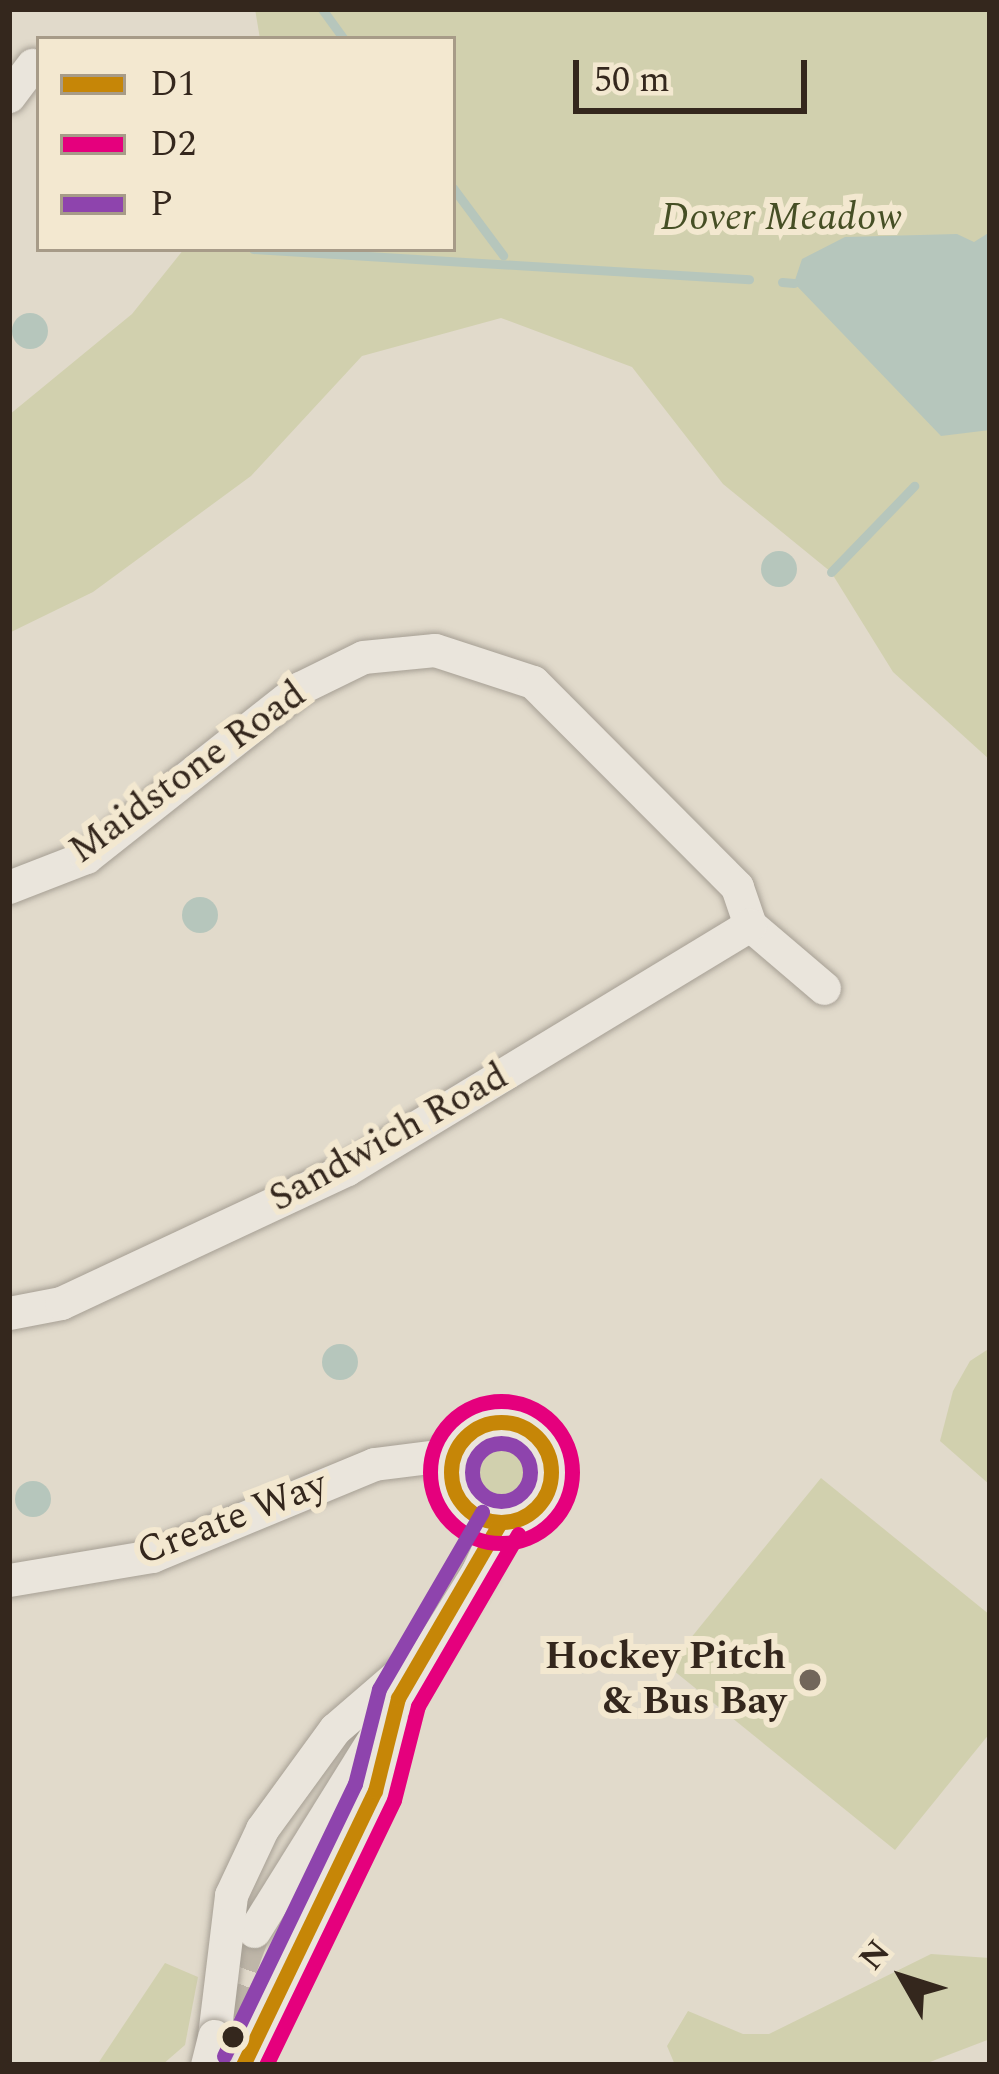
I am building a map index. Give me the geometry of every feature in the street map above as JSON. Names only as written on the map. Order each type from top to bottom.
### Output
[{"type":"street","points":[[9,96],[32,65]]},
{"type":"street","name":"Maidstone Road","points":[[9,886],[86,856],[300,688],[363,657],[435,650],[533,682],[737,886],[750,925]]},
{"type":"street","points":[[750,925],[824,988]]},
{"type":"street","name":"Sandwich Road","points":[[9,1312],[62,1303],[347,1169],[750,925]]},
{"type":"street","name":"Create Way","points":[[9,1580],[152,1556],[374,1464],[454,1454],[471,1432],[498,1422],[524,1427],[543,1444],[551,1472],[541,1502],[500,1523],[434,1644],[254,1931]]},
{"type":"street","points":[[454,1454],[458,1501],[500,1523]]},
{"type":"street","points":[[211,2055],[231,1895],[262,1829],[335,1729],[434,1644]]},
{"type":"street","name":"Create Way","points":[[243,2065],[383,1769],[398,1698]]},
{"type":"green space","name":"Dover Meadow","points":[[255,9],[990,9],[990,760],[893,672],[831,572],[723,484],[632,367],[501,318],[362,356],[251,476],[93,592],[9,633],[9,415],[132,314],[182,252],[456,252],[456,36],[260,36]]},
{"type":"green space","points":[[990,1348],[990,1485],[940,1441],[953,1391],[970,1361]]},
{"type":"green space","points":[[501,1436],[526,1447],[537,1472],[526,1497],[501,1508],[476,1497],[465,1472],[476,1447]]},
{"type":"green space","name":"Hockey Pitch & Bus Bay","points":[[821,1478],[990,1615],[990,1733],[895,1850],[668,1666]]},
{"type":"green space","points":[[931,1954],[990,1958],[990,2039],[922,2065],[675,2065],[667,2046],[688,2011],[743,2034],[769,2034]]},
{"type":"green space","points":[[165,1963],[198,1977],[185,2045],[162,2065],[97,2065]]},
{"type":"shaded area","points":[[990,232],[990,430],[941,436],[794,283],[802,259],[845,237],[957,234],[974,242]]},
{"type":"shaded area","points":[[30,313],[43,318],[48,331],[43,344],[30,349],[17,344],[12,331],[17,318]]},
{"type":"shaded area","points":[[779,551],[792,556],[797,569],[792,582],[779,587],[766,582],[761,569],[766,556]]},
{"type":"shaded area","points":[[200,897],[213,902],[218,915],[213,928],[200,933],[187,928],[182,915],[187,902]]},
{"type":"shaded area","points":[[340,1344],[353,1349],[358,1362],[353,1375],[340,1380],[327,1375],[322,1362],[327,1349]]},
{"type":"shaded area","points":[[33,1481],[46,1486],[51,1499],[46,1512],[33,1517],[20,1512],[15,1499],[20,1486]]},
{"type":"waterway","points":[[322,9],[342,36]]},
{"type":"waterway","points":[[456,192],[503,255]]},
{"type":"waterway","points":[[303,252],[749,279]]},
{"type":"waterway","points":[[782,282],[794,283]]},
{"type":"waterway","points":[[831,572],[914,486]]},
{"type":"tunnel","points":[[224,2013],[254,1931]]},
{"type":"transit line","name":"D2","points":[[501,1401],[528,1406],[551,1422],[567,1445],[572,1472],[567,1499],[551,1522],[528,1538],[501,1543],[474,1538],[451,1522],[435,1499],[430,1472],[435,1445],[451,1422],[474,1406],[501,1401]]},
{"type":"transit line","name":"D1","points":[[501,1422],[537,1436],[551,1472],[537,1508],[501,1522],[465,1508],[451,1472],[465,1436],[501,1422]]},
{"type":"transit line","name":"P","points":[[501,1443],[522,1451],[530,1472],[522,1493],[501,1501],[480,1493],[472,1472],[480,1451],[501,1443]]},
{"type":"transit line","name":"P","points":[[224,2056],[355,1784],[379,1689],[482,1512]]},
{"type":"transit line","name":"D1","points":[[243,2065],[375,1791],[398,1698],[500,1523]]},
{"type":"transit line","name":"D2","points":[[266,2065],[394,1800],[418,1706],[518,1534]]},
{"type":"place","name":"Hockey Pitch & Bus Bay","points":[[810,1680]]}]
